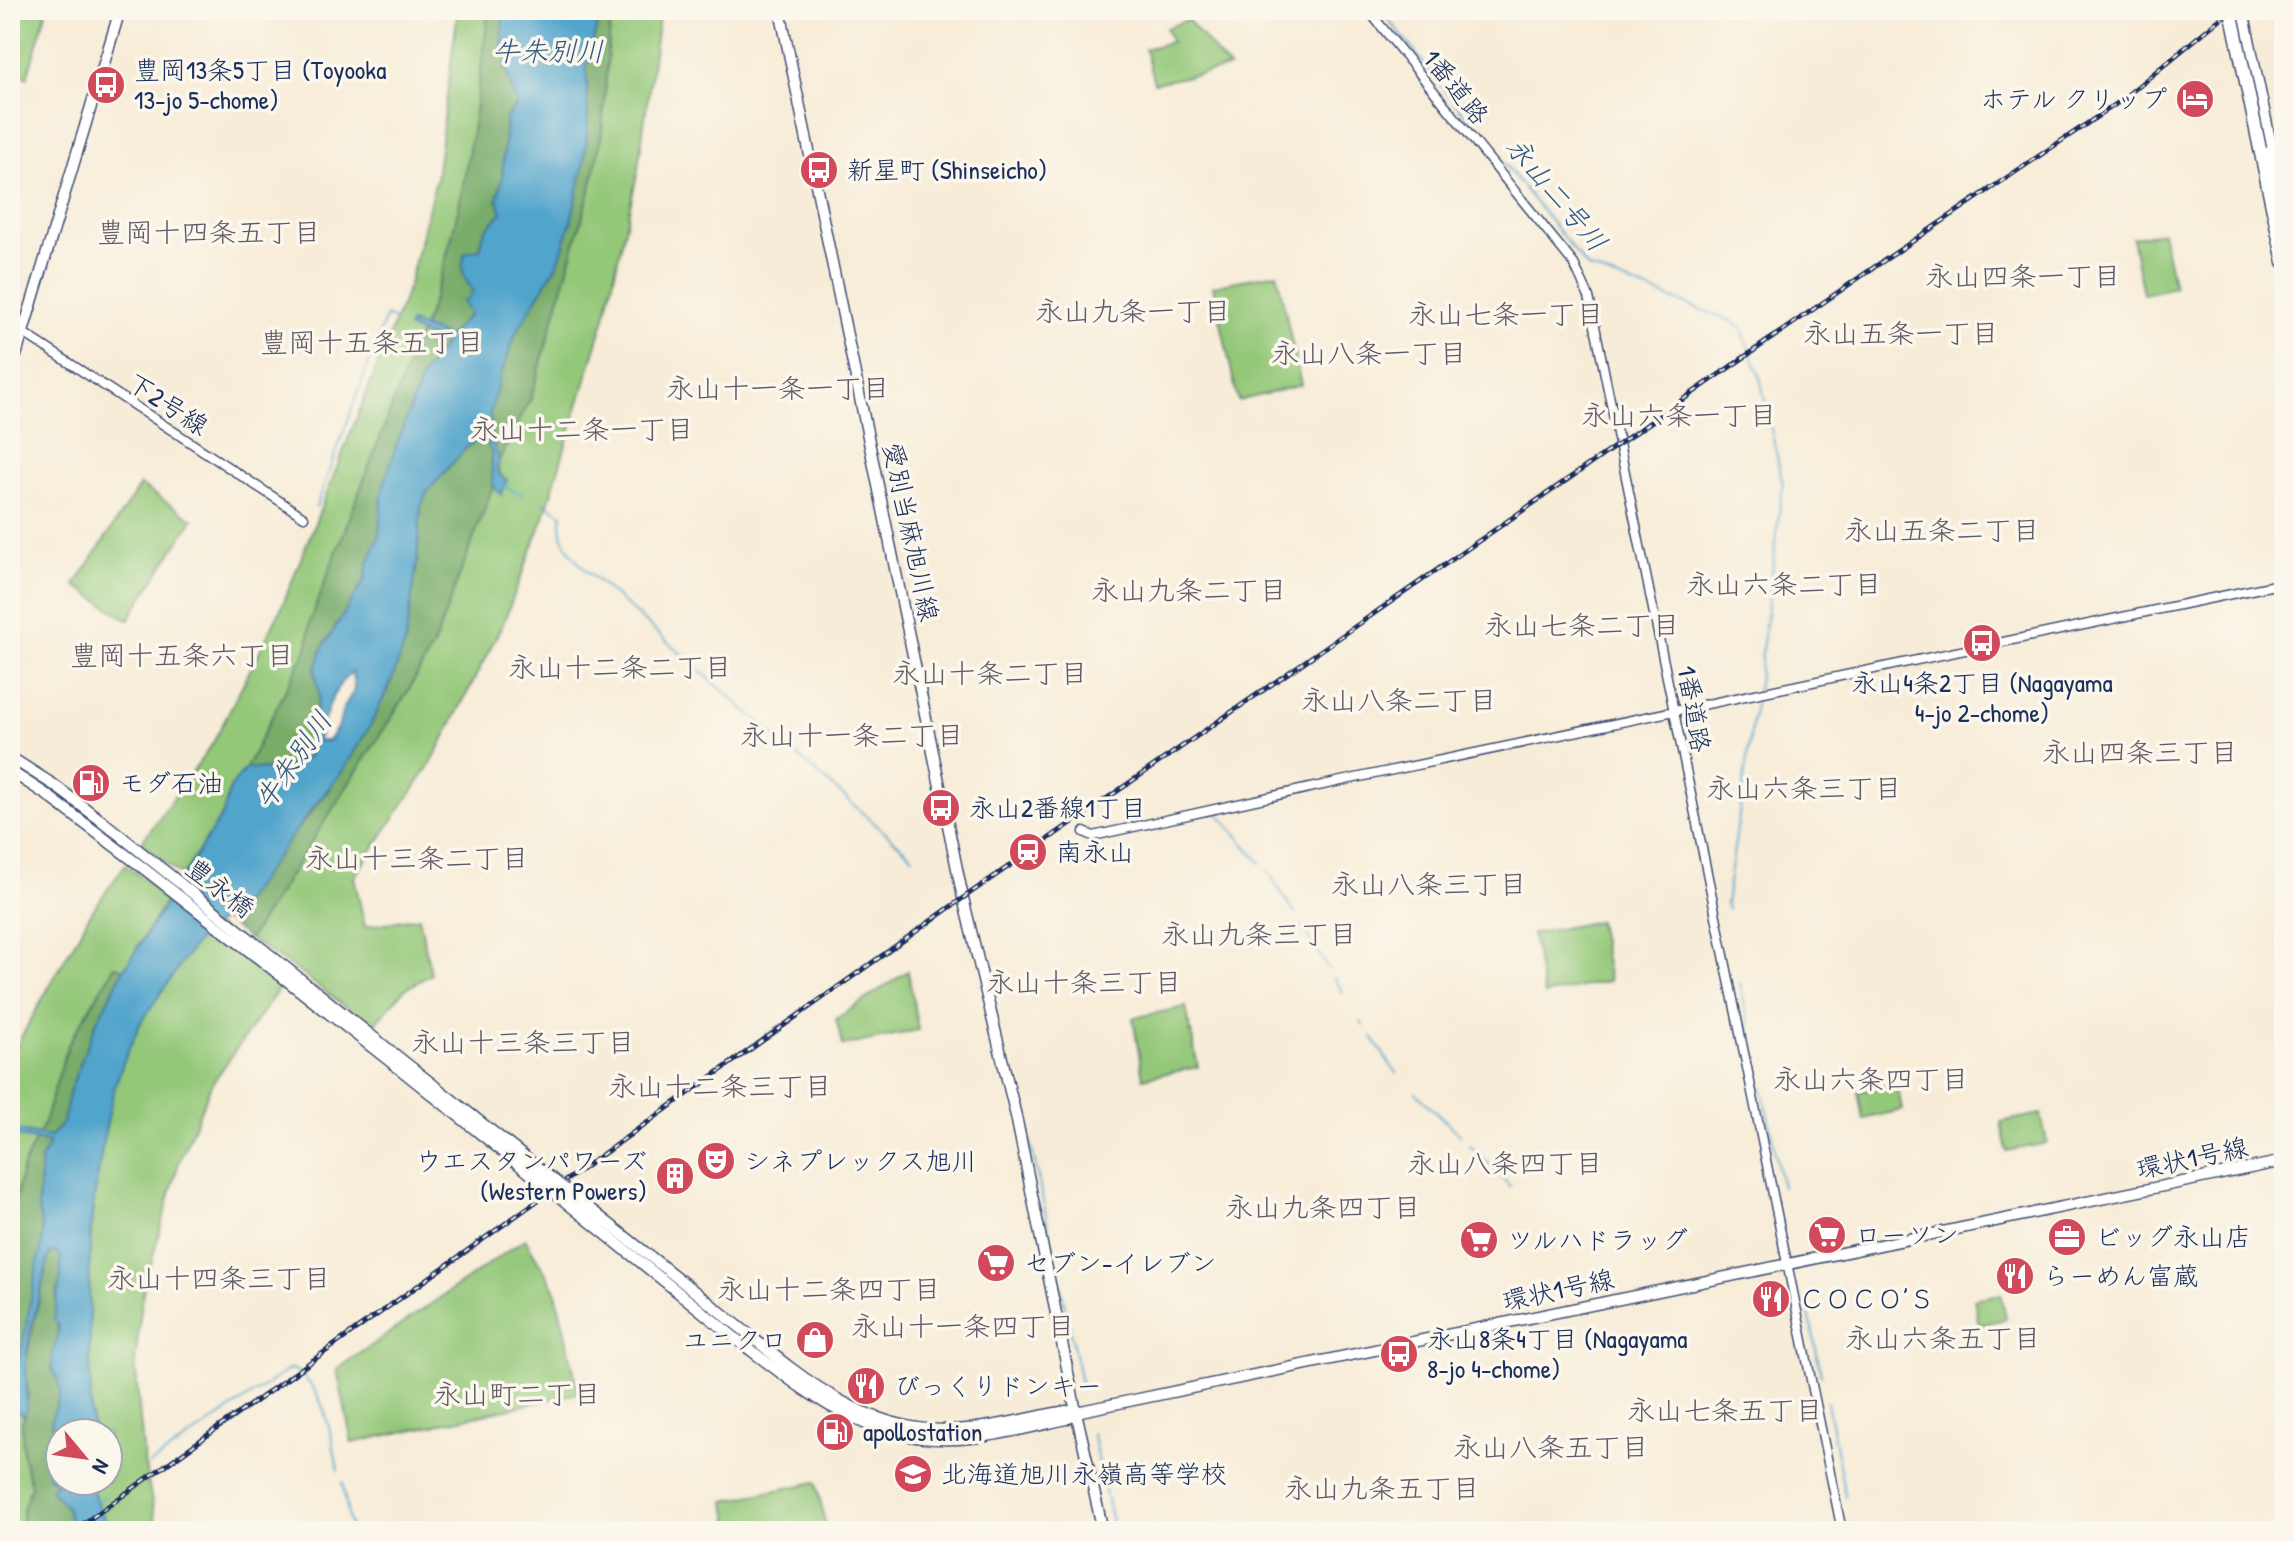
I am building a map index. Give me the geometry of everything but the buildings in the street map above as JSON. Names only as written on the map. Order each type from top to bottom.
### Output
[{"type":"highway","points":[[2231,10],[2284,211]]},
{"type":"highway","points":[[2242,10],[2284,262]]},
{"type":"main road","points":[[10,375],[120,10]]},
{"type":"main road","name":"愛別当麻旭川線","points":[[780,10],[963,898],[1016,1116],[1103,1531]]},
{"type":"main road","points":[[10,757],[54,785],[98,826]]},
{"type":"main road","points":[[10,771],[98,826]]},
{"type":"main road","name":"豊永橋","points":[[98,826],[408,1070]]},
{"type":"main road","name":"環状1号線","points":[[408,1070],[744,1338],[826,1394],[870,1415],[905,1426],[939,1430],[968,1429],[1066,1411],[1076,1412],[2284,1161]]},
{"type":"street","name":"1番道路","points":[[1368,10],[1574,264],[1589,297],[1842,1531]]},
{"type":"street","name":"下2号線","points":[[10,324],[304,517]]},
{"type":"street","points":[[1084,832],[1093,836],[1277,794],[2284,583]]},
{"type":"green space","points":[[10,10],[47,10],[27,78],[10,67]]},
{"type":"green space","points":[[458,10],[489,10],[466,171],[437,289],[423,327],[410,323],[409,328],[420,333],[310,621],[308,646],[246,768],[230,788],[224,813],[182,876],[141,843],[213,743],[281,609],[408,288],[436,179]]},
{"type":"green space","points":[[489,10],[503,10],[508,58],[505,65],[517,105],[506,118],[502,181],[497,199],[502,212],[484,232],[480,249],[465,254],[463,273],[473,291],[467,301],[470,314],[448,337],[423,327],[437,289],[458,211]]},
{"type":"green space","points":[[601,10],[611,10],[602,132],[593,180],[531,398],[499,460],[490,433],[490,414],[516,333],[558,263],[571,222],[584,163],[587,64]]},
{"type":"green space","points":[[611,10],[660,10],[637,175],[605,317],[544,517],[504,621],[432,762],[354,877],[365,927],[419,917],[431,974],[404,990],[372,1027],[249,939],[407,693],[433,646],[493,486],[501,494],[507,480],[499,472],[499,460],[531,398],[593,180],[602,132]]},
{"type":"green space","points":[[1188,20],[1229,68],[1154,83],[1145,49],[1171,42],[1166,28]]},
{"type":"green space","points":[[2162,232],[2174,287],[2143,294],[2132,238]]},
{"type":"green space","points":[[1277,273],[1301,385],[1238,401],[1213,286]]},
{"type":"green space","points":[[420,333],[446,343],[423,374],[382,492],[379,536],[365,580],[323,647],[315,671],[319,695],[308,757],[278,768],[246,768],[308,646],[310,621]]},
{"type":"green space","points":[[484,434],[491,452],[493,486],[433,646],[407,693],[249,939],[223,919],[327,793],[370,726],[390,685],[405,643],[417,564],[421,506],[427,492],[464,450]]},
{"type":"green space","points":[[140,485],[193,519],[128,620],[75,585]]},
{"type":"green space","points":[[125,865],[168,897],[124,969],[114,967],[68,1045],[43,1126],[23,1166],[10,1223],[10,1057],[90,914]]},
{"type":"green space","points":[[1598,921],[1609,981],[1544,995],[1532,934]]},
{"type":"green space","points":[[218,927],[285,980],[211,1085],[179,1162],[143,1292],[135,1362],[144,1462],[158,1531],[110,1531],[95,1497],[124,1497],[124,1417],[91,1416],[90,1267],[97,1168],[106,1119],[120,1072],[139,1026],[190,950]]},
{"type":"green space","points":[[115,966],[124,969],[96,1023],[70,1090],[63,1122],[51,1137],[41,1160],[38,1207],[43,1235],[20,1357],[10,1375],[10,1223],[23,1166],[43,1126],[68,1045]]},
{"type":"green space","points":[[908,971],[918,1030],[843,1046],[836,1019]]},
{"type":"green space","points":[[1186,1007],[1198,1067],[1143,1078],[1133,1018]]},
{"type":"green space","points":[[1897,1083],[1902,1110],[1863,1119],[1858,1092]]},
{"type":"green space","points":[[2041,1114],[2047,1143],[2007,1151],[2001,1122]]},
{"type":"green space","points":[[525,1239],[555,1289],[579,1393],[352,1443],[337,1369]]},
{"type":"green space","points":[[53,1252],[60,1254],[61,1275],[56,1296],[60,1394],[52,1417],[44,1417],[44,1497],[58,1497],[67,1508],[72,1531],[24,1531],[22,1513],[31,1486],[23,1456],[22,1423],[28,1396],[26,1361],[49,1255]]},
{"type":"green space","points":[[2001,1294],[2006,1319],[1979,1325],[1974,1299]]},
{"type":"green space","points":[[15,1389],[20,1412],[25,1417],[22,1423],[23,1456],[31,1486],[22,1513],[24,1531],[12,1531],[10,1397]]},
{"type":"green space","points":[[816,1482],[827,1531],[732,1531],[725,1501]]},
{"type":"water","name":"牛朱別川","points":[[503,10],[601,10],[587,64],[588,127],[584,163],[571,222],[558,263],[516,333],[490,414],[490,433],[499,460],[497,469],[499,475],[507,480],[501,495],[493,486],[491,452],[484,434],[464,450],[427,492],[421,506],[417,564],[405,643],[390,685],[370,726],[342,772],[240,907],[204,933],[141,1022],[115,1085],[91,1221],[91,1417],[52,1417],[60,1394],[58,1379],[52,1370],[52,1351],[59,1326],[54,1319],[61,1275],[60,1255],[54,1252],[49,1255],[30,1334],[25,1417],[20,1412],[16,1416],[15,1391],[10,1397],[10,1375],[20,1357],[43,1235],[38,1207],[41,1160],[49,1143],[10,1135],[10,1129],[51,1137],[63,1122],[70,1090],[96,1023],[124,969],[223,813],[230,788],[246,768],[286,768],[308,757],[319,695],[315,671],[323,647],[365,580],[379,536],[382,492],[397,443],[423,374],[445,343],[408,328],[410,323],[448,337],[470,314],[462,302],[473,291],[463,273],[465,253],[480,249],[484,232],[502,212],[497,199],[502,181],[506,118],[517,105],[505,65],[508,58],[502,50]],"holes":[[[352,672],[354,690],[343,709],[339,725],[328,741],[318,741],[334,694]]]},
{"type":"water","name":"牛朱別川","points":[[57,1497],[95,1497],[110,1531],[72,1531],[67,1508]]},
{"type":"waterway","name":"永山二号川","points":[[1381,10],[1588,268],[1732,321],[1741,328],[1759,373],[1783,485],[1757,691]]},
{"type":"waterway","points":[[316,507],[386,316],[395,320]]},
{"type":"waterway","points":[[503,486],[523,495]]},
{"type":"waterway","points":[[541,501],[562,514],[562,532],[567,547],[589,573],[913,857]]},
{"type":"waterway","name":"永山二号川","points":[[1728,909],[1726,904],[1756,697]]},
{"type":"waterway","points":[[1218,813],[1261,863]]},
{"type":"waterway","points":[[1268,871],[1295,914]]},
{"type":"waterway","points":[[1302,925],[1328,969]]},
{"type":"waterway","points":[[1334,978],[1343,993]]},
{"type":"waterway","name":"永山二号川","points":[[1740,983],[1758,1067]]},
{"type":"waterway","points":[[1361,1022],[1364,1026]]},
{"type":"waterway","points":[[1372,1037],[1396,1073]]},
{"type":"waterway","name":"永山二号川","points":[[1762,1087],[1782,1187]]},
{"type":"waterway","points":[[1416,1093],[1460,1135]]},
{"type":"waterway","points":[[1024,1111],[1082,1387]]},
{"type":"waterway","points":[[1470,1145],[1510,1186]]},
{"type":"waterway","name":"永山二号川","points":[[1809,1313],[1821,1375]]},
{"type":"waterway","points":[[149,1465],[291,1368],[303,1376],[319,1399],[329,1427],[338,1470]]},
{"type":"waterway","name":"永山二号川","points":[[1827,1402],[1845,1496]]},
{"type":"waterway","points":[[1092,1433],[1114,1531]]},
{"type":"waterway","points":[[342,1482],[351,1531]]},
{"type":"waterway","points":[[96,1501],[103,1497]]},
{"type":"waterway","name":"永山二号川","points":[[1850,1522],[1852,1531]]},
{"type":"railway","points":[[73,1531],[963,898],[1873,268],[2119,102],[2231,10]]},
{"type":"place","name":"豊岡13条5丁目 (Toyooka 13-jo 5-chome)","points":[[106,85]]},
{"type":"place","name":"ホテル クリップ","points":[[2195,99]]},
{"type":"place","name":"新星町 (Shinseicho)","points":[[819,170]]},
{"type":"place","name":"永山4条2丁目 (Nagayama 4-jo 2-chome)","points":[[1982,643]]},
{"type":"place","name":"モダ石油","points":[[91,783]]},
{"type":"place","name":"永山2番線1丁目","points":[[941,808]]},
{"type":"place","name":"南永山","points":[[1028,852]]},
{"type":"place","name":"シネプレックス旭川","points":[[716,1161]]},
{"type":"place","name":"ウエスタンパワーズ (Western Powers)","points":[[675,1176]]},
{"type":"place","name":"ローソン","points":[[1827,1235]]},
{"type":"place","name":"ビッグ永山店","points":[[2067,1237]]},
{"type":"place","name":"ツルハドラッグ","points":[[1479,1240]]},
{"type":"place","name":"セブン-イレブン","points":[[996,1263]]},
{"type":"place","name":"らーめん富蔵","points":[[2015,1276]]},
{"type":"place","name":"ＣＯＣＯ’Ｓ","points":[[1771,1299]]},
{"type":"place","name":"ユニクロ","points":[[815,1340]]},
{"type":"place","name":"永山8条4丁目 (Nagayama 8-jo 4-chome)","points":[[1399,1354]]},
{"type":"place","name":"びっくりドンキー","points":[[866,1386]]},
{"type":"place","name":"apollostation","points":[[835,1432]]},
{"type":"place","name":"北海道旭川永嶺高等学校","points":[[913,1474]]},
{"type":"district","name":"豊岡十四条五丁目","points":[[209,232]]},
{"type":"district","name":"永山四条一丁目","points":[[2023,276]]},
{"type":"district","name":"永山九条一丁目","points":[[1133,311]]},
{"type":"district","name":"永山七条一丁目","points":[[1506,314]]},
{"type":"district","name":"永山五条一丁目","points":[[1901,333]]},
{"type":"district","name":"豊岡十五条五丁目","points":[[372,342]]},
{"type":"district","name":"永山八条一丁目","points":[[1369,353]]},
{"type":"district","name":"永山十一条一丁目","points":[[778,388]]},
{"type":"district","name":"永山六条一丁目","points":[[1679,415]]},
{"type":"district","name":"永山十二条一丁目","points":[[582,429]]},
{"type":"district","name":"永山五条二丁目","points":[[1942,530]]},
{"type":"district","name":"永山六条二丁目","points":[[1784,584]]},
{"type":"district","name":"永山九条二丁目","points":[[1189,590]]},
{"type":"district","name":"永山七条二丁目","points":[[1582,625]]},
{"type":"district","name":"豊岡十五条六丁目","points":[[182,655]]},
{"type":"district","name":"永山十二条二丁目","points":[[620,667]]},
{"type":"district","name":"永山十条二丁目","points":[[990,673]]},
{"type":"district","name":"永山八条二丁目","points":[[1399,700]]},
{"type":"district","name":"永山十一条二丁目","points":[[852,735]]},
{"type":"district","name":"永山四条三丁目","points":[[2140,752]]},
{"type":"district","name":"永山六条三丁目","points":[[1804,788]]},
{"type":"district","name":"永山十三条二丁目","points":[[417,858]]},
{"type":"district","name":"永山八条三丁目","points":[[1429,884]]},
{"type":"district","name":"永山九条三丁目","points":[[1259,934]]},
{"type":"district","name":"永山十条三丁目","points":[[1084,982]]},
{"type":"district","name":"永山十三条三丁目","points":[[523,1042]]},
{"type":"district","name":"永山六条四丁目","points":[[1871,1079]]},
{"type":"district","name":"永山十二条三丁目","points":[[720,1086]]},
{"type":"district","name":"永山八条四丁目","points":[[1505,1163]]},
{"type":"district","name":"永山九条四丁目","points":[[1323,1207]]},
{"type":"district","name":"永山十四条三丁目","points":[[219,1278]]},
{"type":"district","name":"永山十二条四丁目","points":[[829,1289]]},
{"type":"district","name":"永山十一条四丁目","points":[[963,1326]]},
{"type":"district","name":"永山六条五丁目","points":[[1943,1338]]},
{"type":"district","name":"永山町二丁目","points":[[517,1394]]},
{"type":"district","name":"永山七条五丁目","points":[[1725,1410]]},
{"type":"district","name":"永山八条五丁目","points":[[1551,1447]]},
{"type":"district","name":"永山九条五丁目","points":[[1382,1488]]}]
